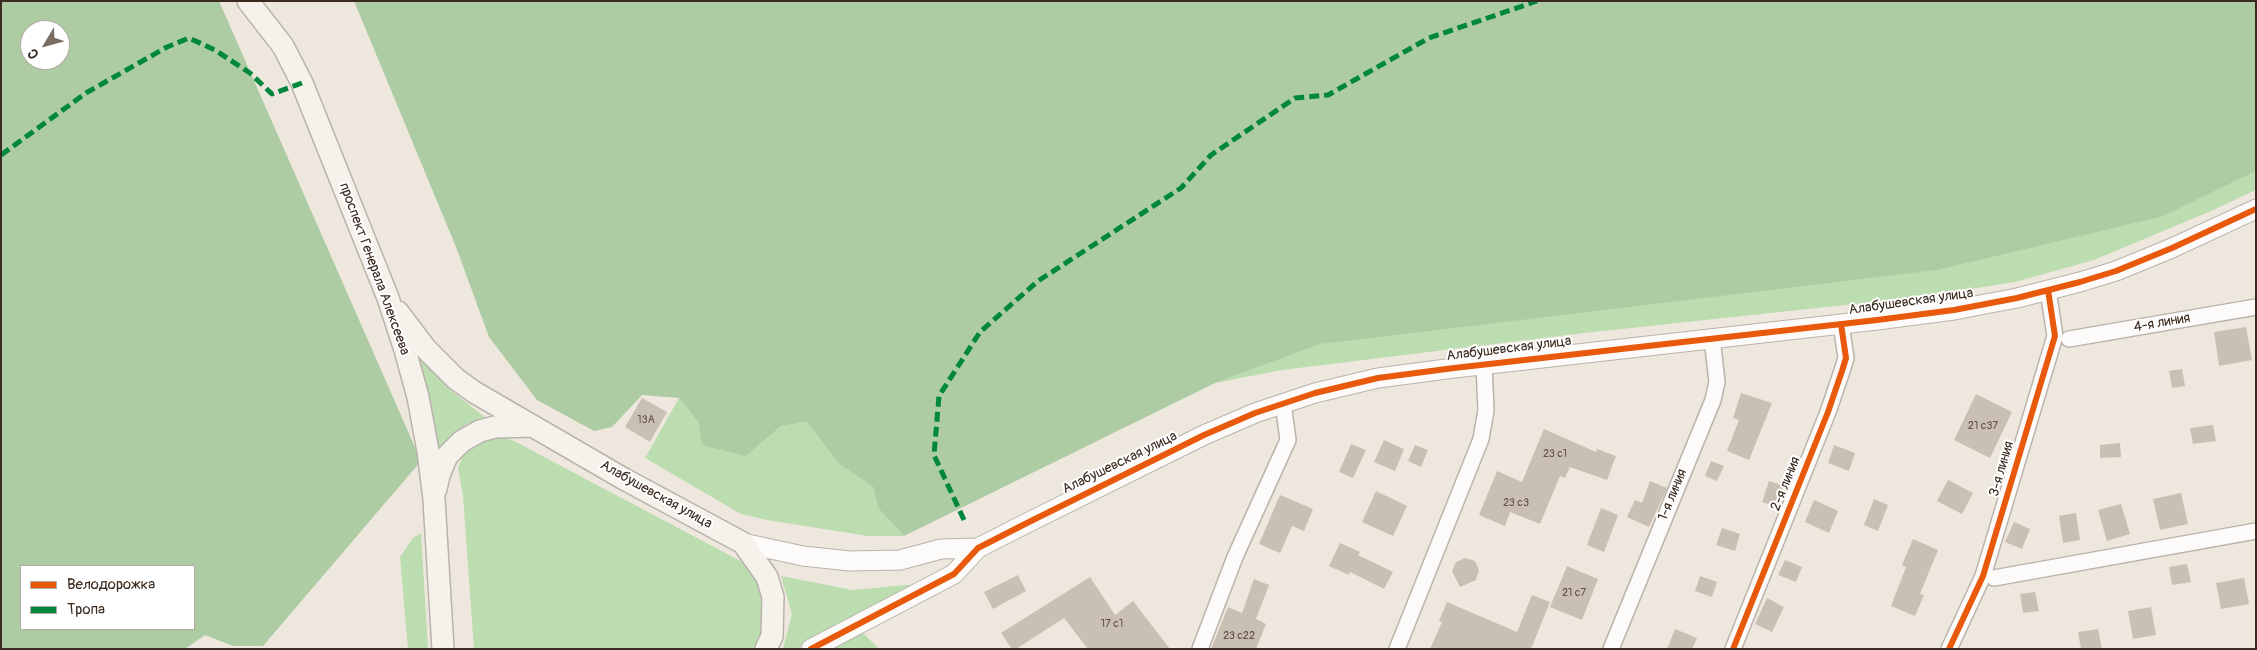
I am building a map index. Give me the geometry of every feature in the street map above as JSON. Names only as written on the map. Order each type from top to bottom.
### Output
[{"type":"main road","name":"проспект Генерала Алексеева","points":[[248,1],[283,46],[302,84],[388,298],[418,397],[428,451],[434,499],[443,649]]},
{"type":"main road","name":"Алабушевская улица","points":[[388,298],[426,349],[456,379],[474,392],[624,479],[743,543]]},
{"type":"main road","points":[[434,499],[439,475],[447,456],[462,441],[480,431],[495,427],[533,426]]},
{"type":"main road","points":[[743,543],[767,577],[773,597],[772,636],[766,649]]},
{"type":"street","name":"Алабушевская улица","points":[[811,649],[954,574],[978,548],[1204,435],[1283,403],[1315,393],[1378,378],[1954,310],[2048,290],[2116,271],[2172,248],[2256,209]]},
{"type":"street","name":"3-я линия","points":[[1950,649],[1983,576],[2054,336],[2048,290]]},
{"type":"street","name":"4-я линия","points":[[2069,339],[2256,307]]},
{"type":"street","name":"2-я линия","points":[[1733,649],[1839,380],[1846,358],[1841,324]]},
{"type":"street","name":"1-я линия","points":[[1611,649],[1713,400],[1717,382],[1712,338]]},
{"type":"street","points":[[1397,649],[1482,439],[1487,396],[1484,365]]},
{"type":"street","points":[[1200,649],[1235,557],[1288,440],[1283,403]]},
{"type":"street","points":[[1994,578],[2256,531]]},
{"type":"street","name":"Алабушевская улица","points":[[743,543],[804,556],[850,561],[900,560],[941,549],[978,548]]},
{"type":"green space","points":[[1,1],[219,1],[421,461],[263,646],[233,646],[205,635],[185,649],[1,649]]},
{"type":"green space","points":[[354,1],[2256,1],[2256,171],[2164,216],[1937,270],[1321,344],[1215,383],[904,536],[878,508],[873,487],[839,464],[807,422],[781,426],[746,456],[702,445],[699,423],[679,398],[642,395],[612,427],[594,431],[537,400],[489,337],[456,247]]},
{"type":"green space","points":[[2256,171],[2256,190],[2211,211],[2094,260],[2015,282],[1920,297],[1584,333],[1282,370],[1215,383],[1321,344],[2164,216]]},
{"type":"green space","points":[[418,355],[449,389],[486,418],[469,423],[453,434],[439,453]]},
{"type":"green space","points":[[679,398],[699,423],[746,456],[781,426],[807,422],[839,464],[873,487],[878,508],[904,536],[868,536],[741,514],[645,458]]},
{"type":"green space","points":[[502,437],[514,441],[748,565],[763,592],[762,634],[754,649],[474,649],[463,496],[458,468],[463,455],[475,444],[488,438]]},
{"type":"green space","points":[[421,533],[428,649],[408,649],[400,557],[413,538]]},
{"type":"green space","points":[[781,576],[853,590],[918,584],[797,649],[783,649],[792,614]]},
{"type":"green space","points":[[862,632],[879,649],[830,649]]},
{"type":"building","points":[[2246,327],[2252,360],[2219,366],[2214,332]]},
{"type":"building","points":[[2182,369],[2185,386],[2172,388],[2169,371]]},
{"type":"building","points":[[1741,393],[1772,403],[1749,460],[1727,451],[1739,420],[1733,418]]},
{"type":"building","points":[[1976,394],[2012,412],[1990,458],[1954,440]]},
{"type":"building","points":[[642,398],[667,412],[650,442],[625,427]]},
{"type":"building","points":[[2213,425],[2216,441],[2193,444],[2190,428]]},
{"type":"building","points":[[1544,429],[1596,452],[1597,449],[1616,456],[1607,480],[1570,467],[1565,478],[1560,476],[1540,524],[1510,512],[1505,526],[1479,515],[1497,471],[1522,482]]},
{"type":"building","points":[[1384,440],[1404,449],[1395,471],[1374,462]]},
{"type":"building","points":[[2120,443],[2121,457],[2100,458],[2100,445]]},
{"type":"building","points":[[1351,444],[1366,450],[1353,478],[1339,472]]},
{"type":"building","points":[[1415,445],[1428,450],[1421,467],[1408,461]]},
{"type":"building","points":[[1834,445],[1855,453],[1849,471],[1828,463]]},
{"type":"building","points":[[1711,461],[1724,466],[1717,481],[1705,476]]},
{"type":"building","points":[[1948,480],[1973,493],[1962,514],[1937,501]]},
{"type":"building","points":[[1650,481],[1667,488],[1649,527],[1627,517],[1635,500],[1642,503]]},
{"type":"building","points":[[1769,481],[1783,486],[1775,506],[1762,502]]},
{"type":"building","points":[[1376,491],[1407,506],[1393,536],[1362,522]]},
{"type":"building","points":[[2181,493],[2188,524],[2160,530],[2153,499]]},
{"type":"building","points":[[1280,495],[1313,509],[1304,531],[1292,526],[1280,553],[1259,544]]},
{"type":"building","points":[[1874,499],[1888,505],[1878,531],[1864,525]]},
{"type":"building","points":[[1814,500],[1838,511],[1829,533],[1805,522]]},
{"type":"building","points":[[2121,504],[2130,534],[2107,541],[2098,510]]},
{"type":"building","points":[[1601,508],[1618,515],[1604,552],[1587,545]]},
{"type":"building","points":[[2076,513],[2080,540],[2063,543],[2059,516]]},
{"type":"building","points":[[2014,522],[2030,529],[2022,549],[2005,542]]},
{"type":"building","points":[[1722,528],[1740,534],[1735,551],[1716,545]]},
{"type":"building","points":[[1913,539],[1938,550],[1920,594],[1924,595],[1915,616],[1891,606],[1906,567],[1902,565]]},
{"type":"building","points":[[1340,543],[1360,552],[1358,555],[1393,572],[1384,589],[1350,572],[1349,575],[1329,566]]},
{"type":"building","points":[[1465,558],[1475,561],[1479,570],[1476,580],[1460,587],[1452,571],[1456,562]]},
{"type":"building","points":[[1785,560],[1802,567],[1796,582],[1778,575]]},
{"type":"building","points":[[2187,564],[2191,582],[2172,585],[2169,567]]},
{"type":"building","points":[[1567,566],[1598,579],[1582,620],[1550,607]]},
{"type":"building","points":[[1018,575],[1026,591],[993,609],[984,592]]},
{"type":"building","points":[[1700,576],[1717,582],[1712,597],[1695,591]]},
{"type":"building","points":[[1090,577],[1115,615],[1133,601],[1170,649],[1088,649],[1064,618],[1016,649],[1012,649],[1001,633]]},
{"type":"building","points":[[2244,578],[2249,604],[2221,609],[2216,583]]},
{"type":"building","points":[[1254,579],[1269,585],[1256,619],[1266,624],[1256,649],[1211,649],[1228,607],[1242,613]]},
{"type":"building","points":[[2035,592],[2039,611],[2023,613],[2020,594]]},
{"type":"building","points":[[1532,595],[1550,602],[1531,649],[1430,649],[1442,622],[1439,621],[1447,602],[1517,632]]},
{"type":"building","points":[[1767,598],[1784,607],[1772,632],[1755,624]]},
{"type":"building","points":[[2151,607],[2156,635],[2133,639],[2128,611]]},
{"type":"building","points":[[1675,629],[1697,638],[1692,649],[1667,649]]},
{"type":"building","points":[[2098,629],[2102,649],[2081,649],[2078,632]]},
{"type":"marked path","points":[[964,520],[934,455],[939,396],[980,332],[1038,281],[1181,188],[1211,155],[1295,98],[1328,95],[1429,38],[1537,1]]},
{"type":"marked path","points":[[1,155],[86,93],[167,47],[189,38],[215,50],[250,73],[272,94],[302,83]]},
{"type":"cycle path","points":[[811,649],[954,574],[978,548],[1027,523],[1204,435],[1255,413],[1315,393],[1378,378],[1877,320],[1954,310],[2017,298],[2116,271],[2172,248],[2256,209]]},
{"type":"cycle path","points":[[1949,649],[1983,576],[2055,336],[2048,290]]},
{"type":"cycle path","points":[[1733,649],[1828,412],[1842,371],[1846,358],[1841,324]]}]
